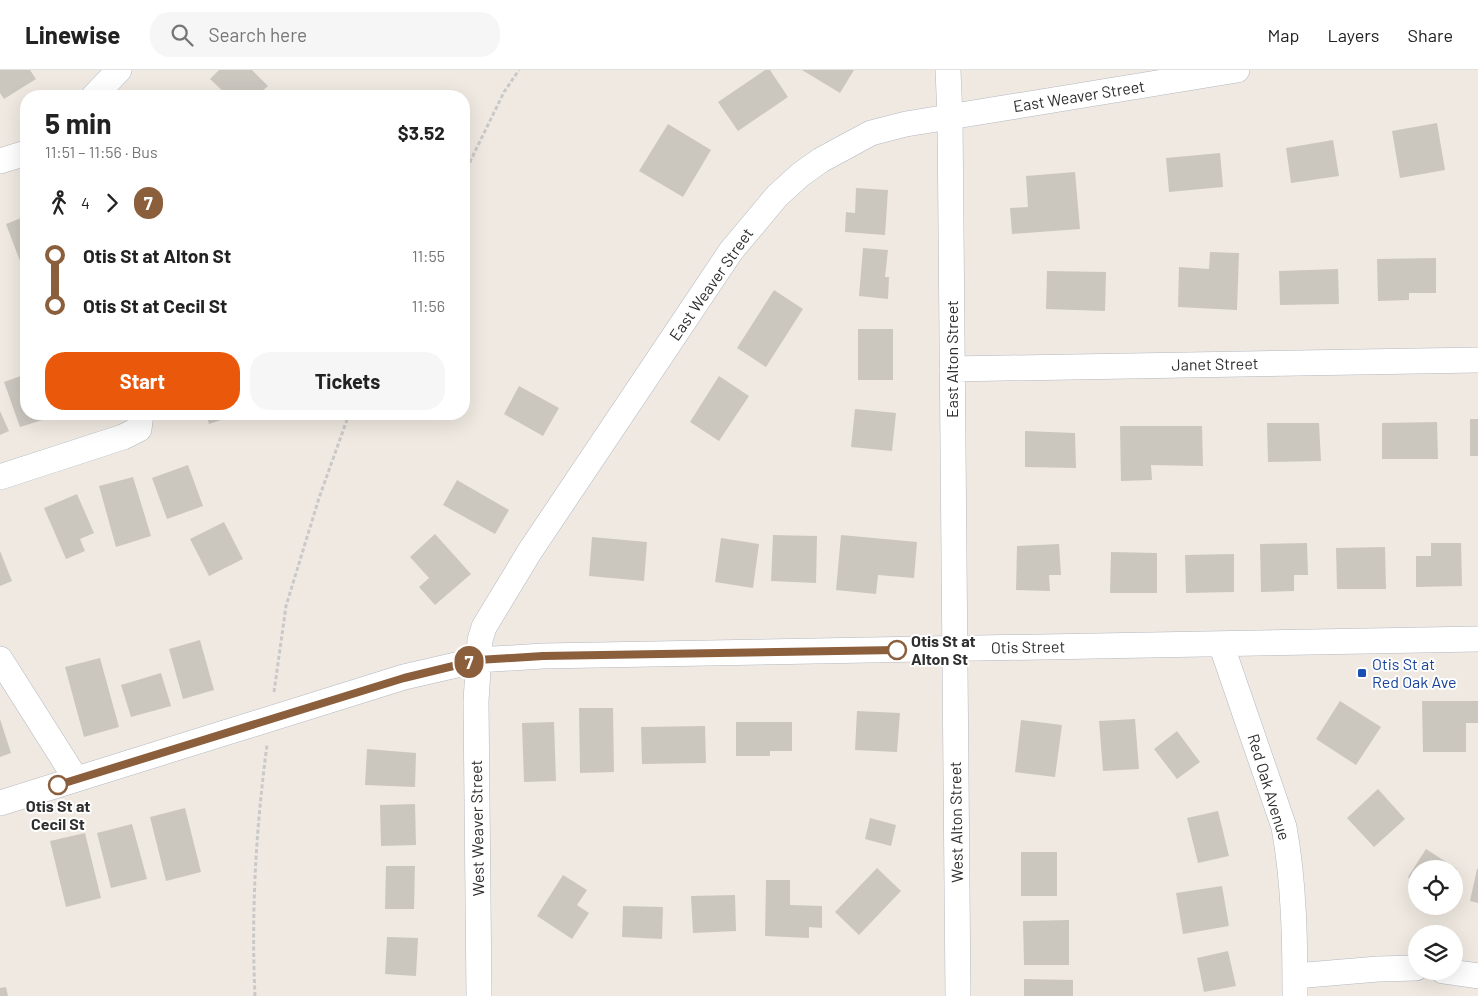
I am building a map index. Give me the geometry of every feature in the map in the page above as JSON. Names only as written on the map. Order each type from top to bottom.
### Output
[{"type":"street","points":[[100,90],[119,70]]},
{"type":"street","name":"East Alton Street","points":[[948,70],[955,649]]},
{"type":"street","name":"East Weaver Street","points":[[478,660],[480,640],[484,627],[530,551],[731,251],[778,196],[800,175],[822,160],[871,133],[906,124],[1237,70]]},
{"type":"street","points":[[0,161],[20,155]]},
{"type":"street","name":"Janet Street","points":[[952,369],[1478,360]]},
{"type":"street","points":[[0,477],[123,437],[140,421]]},
{"type":"street","name":"Otis Street","points":[[0,803],[404,678],[478,660],[552,656],[1478,638]]},
{"type":"street","name":"Red Oak Avenue","points":[[1221,644],[1284,827],[1291,880],[1295,986]]},
{"type":"street","name":"West Alton Street","points":[[955,649],[958,996]]},
{"type":"street","points":[[0,659],[76,780]]},
{"type":"street","name":"West Weaver Street","points":[[478,660],[476,711],[478,996]]},
{"type":"street","points":[[1295,986],[1378,969],[1408,968]]},
{"type":"street","points":[[1463,974],[1478,976]]},
{"type":"path","points":[[470,162],[504,92],[519,70]]},
{"type":"path","points":[[273,696],[286,606],[319,498],[347,420]]},
{"type":"path","points":[[255,996],[253,915],[260,794],[267,745]]},
{"type":"building","points":[[0,70],[30,70],[36,79],[4,99],[0,93]]},
{"type":"building","points":[[219,70],[252,70],[268,86],[264,90],[222,90],[210,79]]},
{"type":"building","points":[[765,70],[770,70],[788,97],[738,131],[718,102]]},
{"type":"building","points":[[802,70],[854,70],[840,93]]},
{"type":"building","points":[[1437,123],[1445,170],[1400,178],[1392,131]]},
{"type":"building","points":[[668,124],[711,150],[683,197],[639,171]]},
{"type":"building","points":[[1333,140],[1339,176],[1291,183],[1286,148]]},
{"type":"building","points":[[1220,153],[1223,187],[1169,192],[1166,158]]},
{"type":"building","points":[[1075,172],[1080,229],[1012,234],[1010,208],[1028,207],[1026,176]]},
{"type":"building","points":[[856,188],[888,190],[885,235],[845,232],[846,212],[855,213]]},
{"type":"building","points":[[20,218],[20,261],[6,224]]},
{"type":"building","points":[[863,248],[888,250],[885,277],[889,277],[888,299],[859,296]]},
{"type":"building","points":[[1210,252],[1239,253],[1237,310],[1178,307],[1179,267],[1209,269]]},
{"type":"building","points":[[1436,258],[1436,293],[1409,293],[1409,300],[1378,301],[1377,259]]},
{"type":"building","points":[[1338,269],[1339,304],[1280,305],[1279,271]]},
{"type":"building","points":[[1047,271],[1106,272],[1105,311],[1046,309]]},
{"type":"building","points":[[774,290],[803,309],[766,367],[737,348]]},
{"type":"building","points":[[858,329],[893,329],[893,380],[858,380]]},
{"type":"building","points":[[20,376],[20,420],[42,420],[20,427],[4,382]]},
{"type":"building","points":[[719,376],[749,396],[719,441],[690,422]]},
{"type":"building","points":[[519,386],[559,408],[543,436],[504,414]]},
{"type":"building","points":[[855,409],[896,413],[892,451],[851,447]]},
{"type":"building","points":[[0,411],[9,431],[0,435]]},
{"type":"building","points":[[1470,419],[1478,419],[1478,456],[1470,456]]},
{"type":"building","points":[[208,420],[221,420],[209,424]]},
{"type":"building","points":[[1437,422],[1438,459],[1382,459],[1382,423]]},
{"type":"building","points":[[1267,423],[1319,423],[1321,461],[1268,462]]},
{"type":"building","points":[[1120,426],[1202,426],[1203,466],[1151,465],[1152,480],[1121,481]]},
{"type":"building","points":[[1025,431],[1075,433],[1076,468],[1025,467]]},
{"type":"building","points":[[188,465],[203,506],[167,519],[152,478]]},
{"type":"building","points":[[133,477],[151,536],[116,547],[99,486]]},
{"type":"building","points":[[457,480],[509,510],[495,534],[443,505]]},
{"type":"building","points":[[77,494],[94,533],[80,539],[85,551],[66,559],[44,508]]},
{"type":"building","points":[[224,522],[243,559],[209,576],[190,539]]},
{"type":"building","points":[[435,534],[471,574],[435,605],[419,587],[429,578],[410,557]]},
{"type":"building","points":[[773,535],[817,536],[816,583],[771,581]]},
{"type":"building","points":[[841,535],[917,542],[914,578],[878,575],[876,594],[836,590]]},
{"type":"building","points":[[592,537],[647,542],[644,581],[589,576]]},
{"type":"building","points":[[721,538],[759,544],[753,588],[715,582]]},
{"type":"building","points":[[1307,543],[1308,575],[1294,575],[1294,591],[1261,592],[1260,544]]},
{"type":"building","points":[[1431,543],[1461,543],[1462,586],[1416,587],[1416,556],[1431,556]]},
{"type":"building","points":[[1059,544],[1061,575],[1049,575],[1050,591],[1016,590],[1017,546]]},
{"type":"building","points":[[1385,547],[1386,589],[1337,589],[1336,548]]},
{"type":"building","points":[[0,551],[12,581],[0,586]]},
{"type":"building","points":[[1111,552],[1157,553],[1157,593],[1110,593]]},
{"type":"building","points":[[1234,554],[1234,592],[1186,593],[1185,555]]},
{"type":"building","points":[[200,640],[214,690],[183,699],[169,649]]},
{"type":"building","points":[[100,658],[119,727],[84,737],[65,667]]},
{"type":"building","points":[[161,673],[171,706],[131,717],[121,685]]},
{"type":"building","points":[[1340,701],[1381,727],[1356,765],[1316,739]]},
{"type":"building","points":[[1422,701],[1478,701],[1478,723],[1466,723],[1466,752],[1423,752]]},
{"type":"building","points":[[579,708],[613,708],[614,772],[580,773]]},
{"type":"building","points":[[857,711],[900,713],[897,752],[855,750]]},
{"type":"building","points":[[0,719],[11,753],[0,757]]},
{"type":"building","points":[[1135,719],[1139,769],[1103,771],[1099,721]]},
{"type":"building","points":[[1021,720],[1062,725],[1055,777],[1015,772]]},
{"type":"building","points":[[554,722],[556,781],[524,782],[522,723]]},
{"type":"building","points":[[736,722],[792,722],[792,751],[770,751],[770,756],[736,756]]},
{"type":"building","points":[[705,726],[706,763],[642,764],[641,727]]},
{"type":"building","points":[[1177,731],[1200,762],[1177,779],[1154,749]]},
{"type":"building","points":[[367,749],[416,753],[415,787],[365,785]]},
{"type":"building","points":[[1378,789],[1405,819],[1374,847],[1347,818]]},
{"type":"building","points":[[415,804],[416,845],[381,846],[380,805]]},
{"type":"building","points":[[185,808],[201,872],[166,881],[150,817]]},
{"type":"building","points":[[1218,811],[1229,856],[1198,863],[1187,818]]},
{"type":"building","points":[[870,818],[896,825],[891,846],[865,839]]},
{"type":"building","points":[[132,824],[147,879],[111,888],[97,833]]},
{"type":"building","points":[[85,833],[101,898],[66,907],[50,841]]},
{"type":"building","points":[[1426,849],[1443,860],[1419,860]]},
{"type":"building","points":[[1021,852],[1057,852],[1057,896],[1021,896]]},
{"type":"building","points":[[386,866],[415,866],[414,909],[385,909]]},
{"type":"building","points":[[877,868],[901,891],[859,935],[835,912]]},
{"type":"building","points":[[1478,869],[1478,903],[1470,901]]},
{"type":"building","points":[[563,875],[587,890],[577,905],[589,913],[572,939],[537,916]]},
{"type":"building","points":[[766,880],[790,880],[790,905],[822,906],[822,928],[809,927],[809,938],[765,936]]},
{"type":"building","points":[[1222,886],[1229,926],[1183,934],[1176,893]]},
{"type":"building","points":[[735,895],[736,931],[693,933],[691,896]]},
{"type":"building","points":[[623,906],[663,907],[662,939],[622,937]]},
{"type":"building","points":[[1069,920],[1069,965],[1024,965],[1023,921]]},
{"type":"building","points":[[387,937],[418,938],[416,976],[385,974]]},
{"type":"building","points":[[1228,951],[1236,986],[1204,992],[1197,958]]},
{"type":"building","points":[[1024,979],[1073,980],[1073,996],[1024,996]]},
{"type":"building","points":[[6,987],[8,996],[0,996],[0,988]]},
{"type":"bus line","name":"7","points":[[58,785],[404,678],[478,660],[543,656],[897,650]]},
{"type":"place","name":"Otis St at Alton St","points":[[897,650]]},
{"type":"place","name":"Otis St at Red Oak Ave","points":[[1362,673]]},
{"type":"place","name":"Otis St at Cecil St","points":[[58,785]]}]
